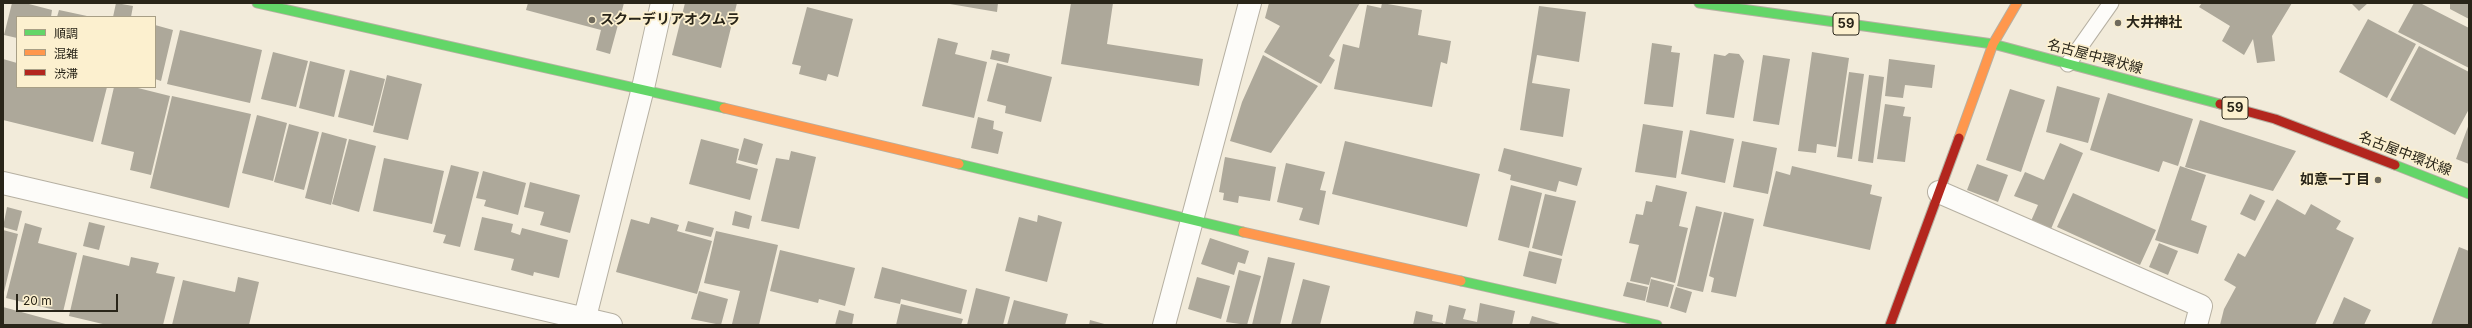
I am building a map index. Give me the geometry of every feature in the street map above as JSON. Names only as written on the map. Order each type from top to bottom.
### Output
[{"type":"street","points":[[257,3],[644,88],[1191,220],[1657,325]]},
{"type":"street","points":[[584,322],[644,88],[662,3]]},
{"type":"street","points":[[1164,325],[1250,3]]},
{"type":"street","name":"名古屋中環状線","points":[[1699,3],[1993,44],[2275,119],[2469,194]]},
{"type":"street","points":[[1890,325],[1993,44],[2016,3]]},
{"type":"street","points":[[3,183],[584,322],[611,325]]},
{"type":"street","points":[[1939,192],[2201,306],[2196,325]]},
{"type":"lane","points":[[2068,64],[2111,3]]},
{"type":"building","points":[[12,3],[25,3],[52,10],[51,16],[16,16],[16,38],[4,35]]},
{"type":"building","points":[[116,3],[133,6],[131,16],[113,16]]},
{"type":"building","name":"スクーデリアオクムラ","points":[[528,3],[624,3],[610,54],[596,50],[601,30],[526,10]]},
{"type":"building","points":[[685,3],[737,3],[721,68],[672,55]]},
{"type":"building","points":[[944,3],[998,3],[997,12]]},
{"type":"building","points":[[1071,3],[1113,3],[1107,44],[1203,59],[1199,86],[1061,64]]},
{"type":"building","points":[[1269,3],[1360,3],[1329,56],[1335,60],[1321,84],[1264,52],[1280,26],[1265,18]]},
{"type":"building","points":[[1382,3],[1422,10],[1418,35],[1451,41],[1447,64],[1441,62],[1432,107],[1334,89],[1343,44],[1359,48],[1367,5],[1381,8]]},
{"type":"building","points":[[2202,3],[2292,3],[2272,36],[2275,61],[2257,63],[2253,39],[2244,55],[2222,41],[2230,26],[2199,7]]},
{"type":"building","points":[[2351,3],[2368,3],[2359,11]]},
{"type":"building","points":[[2414,3],[2420,3],[2469,28],[2469,68],[2398,32]]},
{"type":"building","points":[[2450,3],[2469,3],[2469,19],[2450,9]]},
{"type":"building","points":[[1539,6],[1586,12],[1579,62],[1537,55],[1532,83],[1570,89],[1563,137],[1520,130]]},
{"type":"building","points":[[807,7],[853,19],[838,77],[828,74],[826,81],[799,74],[801,66],[792,64]]},
{"type":"building","points":[[59,10],[87,16],[57,16]]},
{"type":"building","points":[[2368,19],[2416,44],[2387,98],[2339,72]]},
{"type":"building","points":[[156,25],[173,30],[161,81],[156,79]]},
{"type":"building","points":[[180,30],[262,50],[250,103],[167,84]]},
{"type":"building","points":[[938,38],[958,43],[955,54],[987,62],[974,118],[922,106]]},
{"type":"building","points":[[1652,43],[1672,46],[1671,52],[1680,53],[1673,107],[1644,104]]},
{"type":"building","points":[[2419,46],[2469,72],[2469,109],[2455,135],[2390,100]]},
{"type":"building","points":[[992,50],[1010,54],[1008,63],[990,59]]},
{"type":"building","points":[[273,52],[308,61],[296,107],[261,99]]},
{"type":"building","points":[[1812,52],[1849,58],[1836,147],[1817,144],[1816,153],[1798,151]]},
{"type":"building","points":[[1729,53],[1739,54],[1744,61],[1734,118],[1706,114],[1714,54],[1725,56]]},
{"type":"building","points":[[1263,55],[1318,86],[1271,153],[1230,141],[1242,102]]},
{"type":"building","points":[[1763,55],[1790,59],[1779,125],[1753,121]]},
{"type":"building","points":[[3,59],[16,63],[16,88],[107,88],[93,142],[3,120]]},
{"type":"building","points":[[1889,59],[1935,65],[1932,88],[1905,85],[1903,98],[1885,96]]},
{"type":"building","points":[[310,61],[345,70],[334,117],[299,108]]},
{"type":"building","points":[[997,63],[1052,77],[1041,122],[1005,113],[1006,106],[987,101]]},
{"type":"building","points":[[350,70],[385,79],[373,126],[338,117]]},
{"type":"building","points":[[1849,72],[1864,74],[1852,159],[1837,157]]},
{"type":"building","points":[[387,75],[422,84],[408,140],[373,132]]},
{"type":"building","points":[[1869,75],[1884,77],[1873,163],[1858,161]]},
{"type":"building","points":[[2057,86],[2100,98],[2088,143],[2046,132]]},
{"type":"building","points":[[114,88],[138,88],[170,96],[151,175],[130,170],[134,152],[101,144]]},
{"type":"building","points":[[2010,89],[2045,100],[2021,172],[1986,160]]},
{"type":"building","points":[[2108,93],[2193,119],[2178,166],[2163,161],[2159,172],[2090,150]]},
{"type":"building","points":[[172,96],[251,114],[229,208],[150,188]]},
{"type":"building","points":[[1885,104],[1905,107],[1903,116],[1911,117],[1905,162],[1877,159]]},
{"type":"building","points":[[257,115],[287,123],[273,181],[242,173]]},
{"type":"building","points":[[978,117],[994,121],[993,129],[1003,132],[998,154],[971,148]]},
{"type":"building","points":[[2200,120],[2296,151],[2273,191],[2185,167]]},
{"type":"building","points":[[289,124],[319,132],[304,190],[274,182]]},
{"type":"building","points":[[1643,124],[1683,131],[1676,178],[1635,172]]},
{"type":"building","points":[[2469,124],[2469,164],[2456,159]]},
{"type":"building","points":[[1690,130],[1734,139],[1725,183],[1681,174]]},
{"type":"building","points":[[322,132],[347,139],[331,205],[305,198]]},
{"type":"building","points":[[744,138],[763,144],[757,165],[738,160]]},
{"type":"building","points":[[349,139],[376,146],[359,212],[332,204]]},
{"type":"building","points":[[701,139],[739,149],[736,163],[758,169],[750,200],[689,184]]},
{"type":"building","points":[[1345,141],[1480,174],[1467,227],[1332,194]]},
{"type":"building","points":[[1742,141],[1777,148],[1768,194],[1733,187]]},
{"type":"building","points":[[2060,143],[2083,153],[2051,229],[2031,221],[2038,205],[2014,196],[2025,172],[2044,180]]},
{"type":"building","points":[[1504,148],[1582,168],[1577,186],[1559,181],[1556,192],[1510,180],[1511,175],[1498,171]]},
{"type":"building","points":[[791,151],[816,157],[799,229],[761,221],[776,158],[789,160]]},
{"type":"building","points":[[1225,157],[1276,167],[1270,201],[1239,196],[1238,203],[1223,200],[1224,193],[1219,192]]},
{"type":"building","points":[[384,158],[444,171],[432,224],[373,211]]},
{"type":"building","points":[[1286,163],[1325,172],[1320,190],[1326,191],[1319,225],[1299,220],[1303,208],[1277,202]]},
{"type":"building","points":[[1977,164],[2008,175],[1998,202],[1967,190]]},
{"type":"building","points":[[451,165],[479,172],[460,247],[443,243],[446,235],[433,232]]},
{"type":"building","points":[[1792,166],[1872,185],[1870,194],[1882,197],[1870,250],[1763,226],[1776,171],[1790,175]]},
{"type":"building","points":[[2180,166],[2206,175],[2191,220],[2207,226],[2198,254],[2155,240]]},
{"type":"building","points":[[483,171],[526,183],[518,215],[484,206],[486,200],[476,198]]},
{"type":"building","points":[[530,182],[580,195],[570,233],[540,225],[544,212],[524,207]]},
{"type":"building","points":[[1511,185],[1542,193],[1529,248],[1498,240]]},
{"type":"building","points":[[1656,185],[1687,192],[1679,226],[1688,228],[1675,283],[1651,277],[1649,285],[1630,281],[1639,245],[1629,243],[1636,214],[1643,215],[1646,201],[1652,202]]},
{"type":"building","points":[[2073,193],[2156,230],[2140,265],[2057,227]]},
{"type":"building","points":[[1545,194],[1576,201],[1562,256],[1532,248]]},
{"type":"building","points":[[2250,194],[2265,201],[2255,221],[2240,214]]},
{"type":"building","points":[[2277,199],[2305,215],[2311,204],[2341,221],[2336,229],[2354,238],[2315,325],[2220,325],[2224,309],[2236,287],[2224,280],[2238,253],[2245,257]]},
{"type":"building","points":[[1696,206],[1722,212],[1703,292],[1677,286]]},
{"type":"building","points":[[7,207],[22,211],[17,231],[3,227]]},
{"type":"building","points":[[735,211],[752,216],[749,229],[732,225]]},
{"type":"building","points":[[1724,212],[1754,219],[1736,297],[1711,292],[1714,278],[1709,276]]},
{"type":"building","points":[[1038,215],[1062,222],[1047,282],[1005,271],[1019,217],[1037,222]]},
{"type":"building","points":[[482,217],[513,224],[511,232],[520,235],[522,228],[568,240],[559,278],[534,272],[533,276],[511,270],[514,259],[474,250]]},
{"type":"building","points":[[651,217],[679,225],[677,231],[712,241],[697,294],[616,272],[631,219],[649,224]]},
{"type":"building","points":[[688,221],[714,228],[711,237],[685,231]]},
{"type":"building","points":[[89,222],[105,226],[99,250],[83,246]]},
{"type":"building","points":[[25,223],[42,228],[38,243],[77,253],[63,312],[6,298]]},
{"type":"building","points":[[3,230],[18,234],[4,292],[3,292]]},
{"type":"building","points":[[716,231],[778,245],[759,325],[732,324],[740,291],[704,283]]},
{"type":"building","points":[[1210,238],[1249,251],[1245,264],[1238,262],[1234,275],[1201,264]]},
{"type":"building","points":[[2159,243],[2178,251],[2168,275],[2149,267]]},
{"type":"building","points":[[2459,247],[2469,251],[2469,325],[2431,325]]},
{"type":"building","points":[[780,250],[855,268],[845,306],[819,299],[818,303],[770,291]]},
{"type":"building","points":[[1529,251],[1562,259],[1556,284],[1523,276]]},
{"type":"building","points":[[83,255],[129,266],[131,257],[159,263],[156,273],[175,277],[163,325],[107,325],[69,316]]},
{"type":"building","points":[[1268,257],[1295,263],[1280,325],[1252,325]]},
{"type":"building","points":[[882,267],[967,290],[961,314],[901,299],[900,304],[874,298]]},
{"type":"building","points":[[1239,270],[1261,276],[1247,325],[1226,322]]},
{"type":"building","points":[[238,277],[259,282],[249,325],[172,325],[183,280],[235,292]]},
{"type":"building","points":[[1197,277],[1230,286],[1221,319],[1188,309]]},
{"type":"building","points":[[1303,279],[1330,286],[1320,325],[1291,325]]},
{"type":"building","points":[[1651,279],[1674,285],[1668,307],[1646,302]]},
{"type":"building","points":[[1627,282],[1648,287],[1645,301],[1623,296]]},
{"type":"building","points":[[1676,287],[1692,292],[1686,313],[1670,308]]},
{"type":"building","points":[[976,288],[1010,297],[1003,325],[967,325]]},
{"type":"building","points":[[699,291],[728,299],[721,325],[691,319]]},
{"type":"building","points":[[2344,297],[2371,310],[2364,325],[2332,325]]},
{"type":"building","points":[[1014,300],[1068,314],[1065,325],[1007,325]]},
{"type":"building","points":[[1480,303],[1515,311],[1512,325],[1445,325],[1449,305],[1466,309],[1463,319],[1477,322]]},
{"type":"building","points":[[901,304],[963,319],[961,325],[896,325]]},
{"type":"building","points":[[3,307],[69,325],[3,325]]},
{"type":"building","points":[[839,310],[854,314],[852,325],[835,325]]},
{"type":"building","points":[[1416,311],[1433,315],[1432,321],[1443,323],[1443,325],[1413,325]]},
{"type":"building","points":[[1532,316],[1564,325],[1529,325]]},
{"type":"building","points":[[1090,320],[1108,325],[1089,325]]},
{"type":"traffic: fast","points":[[257,3],[724,108]]},
{"type":"traffic: fast","points":[[1699,3],[1993,44],[2220,104]]},
{"type":"traffic: fast","points":[[959,164],[1243,232]]},
{"type":"traffic: fast","points":[[2395,165],[2469,194]]},
{"type":"traffic: fast","points":[[1461,281],[1657,325]]},
{"type":"traffic: slow","points":[[1959,138],[1993,44],[2017,3]]},
{"type":"traffic: slow","points":[[724,108],[959,164]]},
{"type":"traffic: slow","points":[[1243,232],[1461,281]]},
{"type":"traffic: jam","points":[[2220,104],[2275,119],[2395,165]]},
{"type":"traffic: jam","points":[[1890,325],[1959,138]]},
{"type":"place","name":"スクーデリアオクムラ","points":[[592,20]]},
{"type":"place","name":"大井神社","points":[[2118,23]]},
{"type":"place","name":"如意一丁目","points":[[2378,180]]}]
